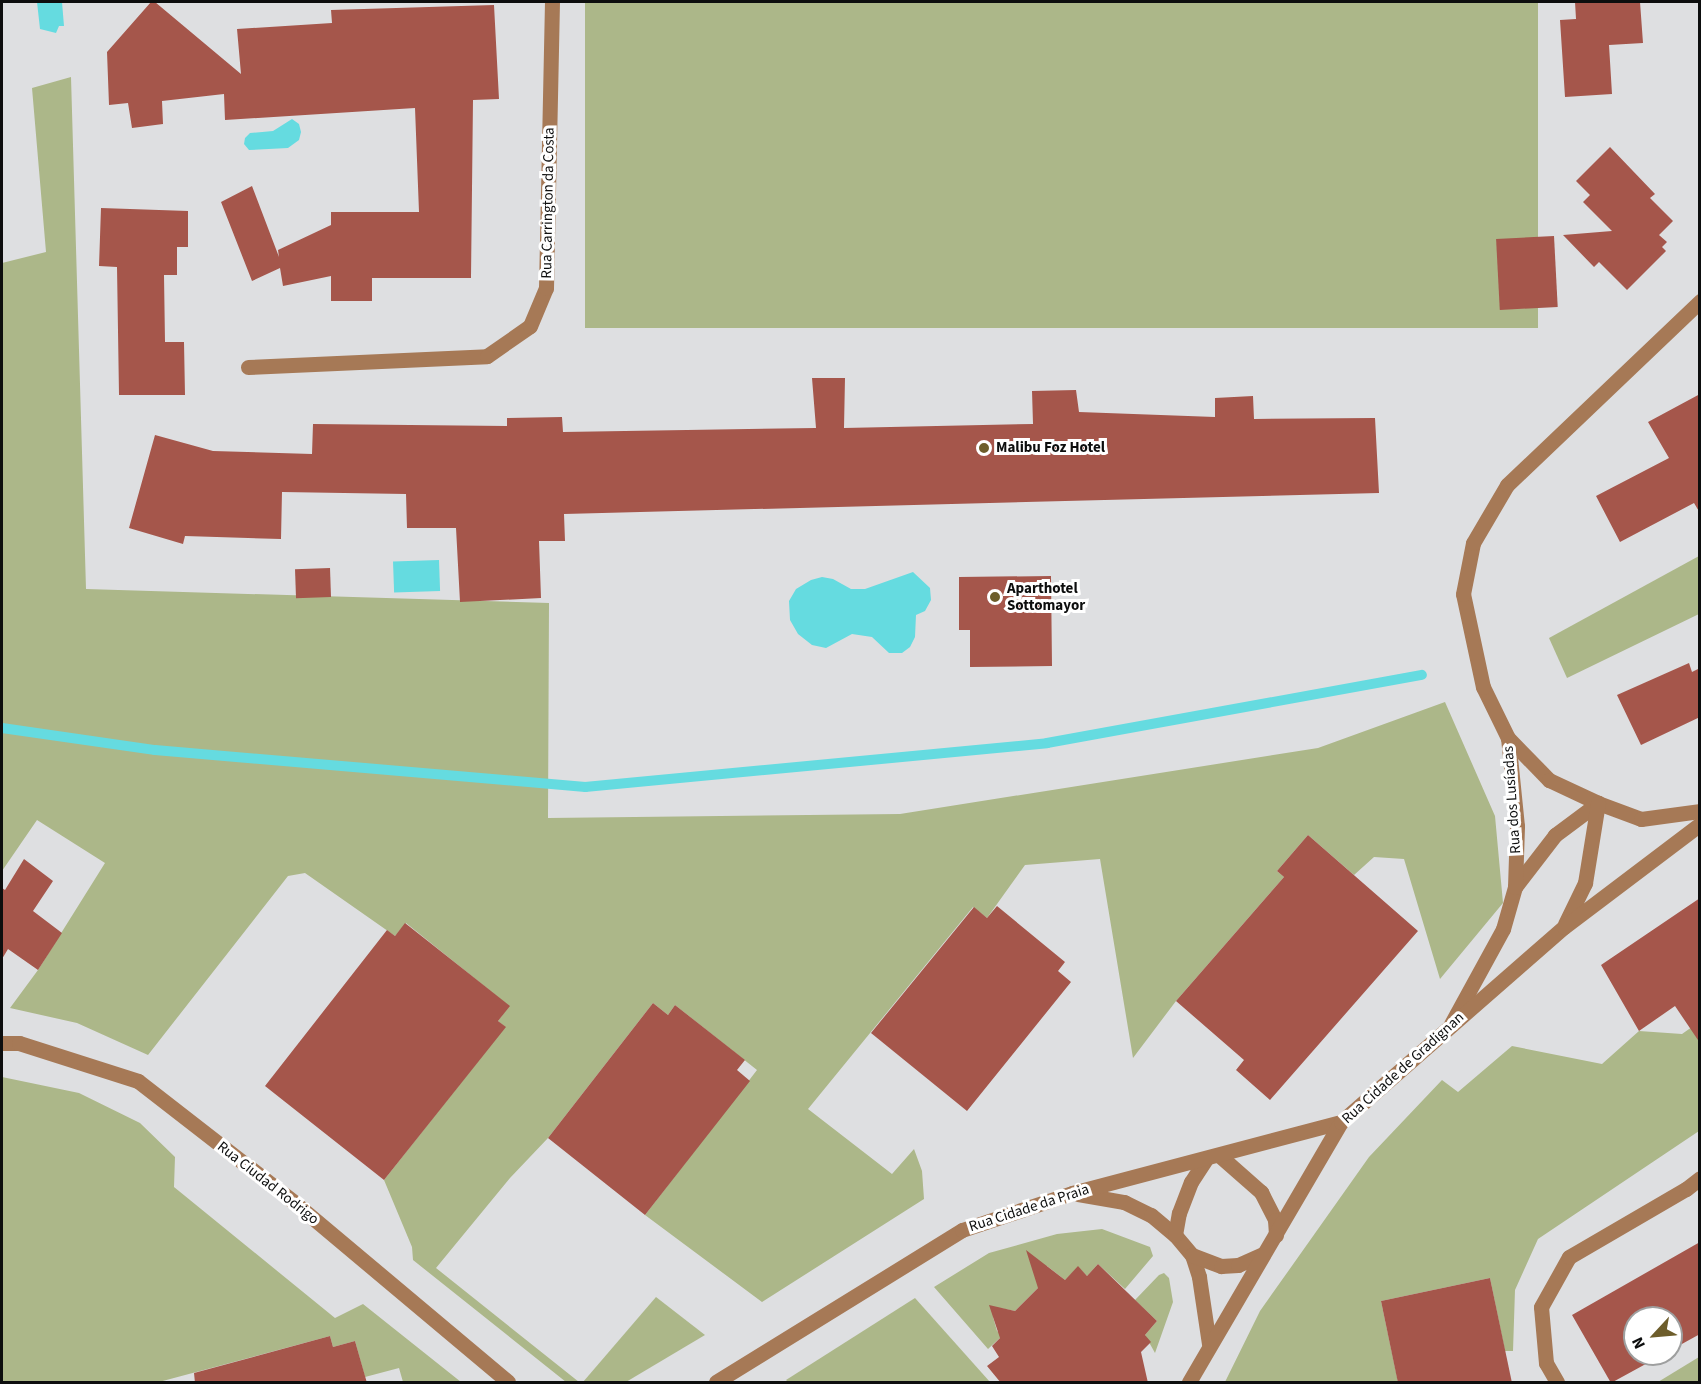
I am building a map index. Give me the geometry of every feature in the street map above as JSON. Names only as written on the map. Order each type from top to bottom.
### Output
[{"type":"street","name":"Rua Carrington da Costa","points":[[248,367],[487,356],[530,326],[546,288],[552,2]]},
{"type":"street","name":"Rua dos Lusíadas","points":[[1451,1024],[1503,929],[1515,887],[1517,826],[1508,738],[1484,687],[1463,594],[1473,543],[1507,485],[1700,301]]},
{"type":"street","points":[[1508,738],[1548,780],[1598,803],[1641,819],[1700,811]]},
{"type":"street","points":[[1515,887],[1555,835],[1598,803]]},
{"type":"street","points":[[1564,927],[1585,883],[1598,803]]},
{"type":"street","name":"Rua Cidade de Gradignan","points":[[1188,1383],[1341,1122],[1564,927],[1700,824]]},
{"type":"street","name":"Rua Ciudad Rodrigo","points":[[2,1043],[19,1043],[138,1081],[296,1203],[506,1382]]},
{"type":"street","name":"Rua Cidade da Praia","points":[[716,1383],[962,1230],[1072,1193],[1341,1122]]},
{"type":"street","points":[[1175,1235],[1179,1214],[1191,1182],[1213,1157],[1261,1192],[1275,1220],[1276,1235]]},
{"type":"street","points":[[1557,1383],[1546,1364],[1541,1307],[1569,1257],[1686,1189],[1700,1178]]},
{"type":"street","points":[[1072,1193],[1124,1202],[1151,1215],[1175,1235],[1192,1255],[1198,1276],[1209,1344]]},
{"type":"street","points":[[1192,1255],[1221,1266],[1238,1265],[1263,1254]]},
{"type":"green space","points":[[585,2],[1538,2],[1538,328],[585,328]]},
{"type":"green space","points":[[71,77],[86,589],[549,603],[548,818],[900,814],[1318,748],[1445,702],[1495,816],[1503,903],[1440,979],[1404,859],[1374,857],[1354,875],[1308,835],[1277,871],[1284,877],[1176,1001],[1133,1058],[1100,859],[1025,865],[987,918],[973,907],[808,1109],[892,1174],[914,1149],[922,1171],[924,1199],[762,1302],[645,1215],[757,1070],[675,1005],[668,1015],[653,1003],[548,1138],[510,1178],[436,1268],[579,1382],[566,1382],[413,1260],[412,1247],[384,1180],[505,1027],[498,1021],[509,1006],[406,923],[395,936],[305,873],[288,876],[148,1055],[77,1023],[10,1008],[38,970],[105,863],[37,820],[2,871],[2,263],[46,252],[32,88]]},
{"type":"green space","points":[[1699,556],[1699,614],[1567,678],[1549,638]]},
{"type":"green space","points":[[1699,1022],[1699,1131],[1538,1239],[1515,1290],[1513,1351],[1505,1351],[1490,1278],[1381,1301],[1398,1382],[1225,1382],[1260,1311],[1369,1157],[1442,1080],[1458,1092],[1512,1046],[1602,1064],[1639,1031],[1682,1034]]},
{"type":"green space","points":[[2,1077],[79,1093],[140,1123],[175,1157],[174,1187],[335,1318],[363,1304],[461,1382],[403,1382],[399,1368],[365,1377],[355,1341],[333,1347],[330,1336],[159,1382],[2,1382]]},
{"type":"green space","points":[[1102,1229],[1150,1247],[1153,1256],[1125,1289],[1098,1264],[1087,1276],[1078,1267],[1065,1280],[1047,1266],[1038,1288],[1015,1311],[1000,1308],[993,1317],[997,1331],[1003,1335],[988,1349],[934,1287],[989,1253],[1057,1234]]},
{"type":"green space","points":[[1164,1273],[1169,1278],[1173,1302],[1155,1353],[1145,1335],[1157,1321],[1135,1300],[1159,1275]]},
{"type":"green space","points":[[656,1297],[705,1335],[626,1382],[583,1382]]},
{"type":"green space","points":[[915,1298],[990,1382],[788,1382],[786,1380]]},
{"type":"green space","points":[[1699,1357],[1699,1382],[1658,1382]]},
{"type":"water","points":[[37,2],[62,2],[64,26],[59,26],[56,33],[40,29]]},
{"type":"water","points":[[292,119],[299,124],[301,132],[299,140],[288,148],[249,150],[244,144],[245,138],[250,133],[273,131]]},
{"type":"water","points":[[439,560],[440,591],[394,593],[393,562]]},
{"type":"water","points":[[913,572],[930,588],[931,600],[925,611],[916,615],[915,637],[910,647],[902,653],[889,653],[872,637],[852,634],[826,648],[812,645],[798,634],[790,620],[789,601],[796,589],[811,580],[822,577],[833,579],[851,589],[865,589]]},
{"type":"building","points":[[151,2],[155,2],[241,74],[237,29],[332,23],[331,10],[494,5],[499,99],[473,100],[471,278],[372,278],[372,301],[331,301],[331,276],[283,286],[280,268],[252,281],[221,202],[252,186],[279,257],[278,250],[331,225],[331,212],[419,212],[415,108],[225,120],[224,94],[162,101],[163,124],[132,128],[128,103],[109,105],[107,52]]},
{"type":"building","points":[[1575,2],[1640,2],[1643,43],[1609,45],[1612,94],[1565,97],[1560,20],[1576,19]]},
{"type":"building","points":[[1610,147],[1655,194],[1650,198],[1673,221],[1659,235],[1667,242],[1662,247],[1666,251],[1627,290],[1599,262],[1594,267],[1563,235],[1612,231],[1583,202],[1590,195],[1576,181]]},
{"type":"building","points":[[101,208],[188,211],[188,247],[177,247],[177,275],[164,275],[165,342],[184,342],[185,395],[119,395],[117,267],[99,266]]},
{"type":"building","points":[[1554,236],[1558,307],[1500,310],[1496,239]]},
{"type":"building","points":[[812,378],[845,378],[844,428],[1033,424],[1032,391],[1076,390],[1079,412],[1215,417],[1215,398],[1253,396],[1254,419],[1375,418],[1379,493],[564,514],[565,541],[539,541],[541,598],[460,602],[456,528],[407,528],[406,494],[282,492],[281,539],[185,536],[183,544],[129,528],[155,435],[213,451],[312,454],[313,424],[507,426],[507,418],[562,417],[563,432],[816,428]]},
{"type":"building","points":[[1700,394],[1700,513],[1694,503],[1620,542],[1596,496],[1669,458],[1648,422]]},
{"type":"building","points":[[330,568],[331,597],[296,598],[295,569]]},
{"type":"building","points":[[1051,576],[1052,666],[970,667],[970,630],[959,630],[959,577]]},
{"type":"building","points":[[1689,663],[1692,672],[1700,668],[1700,717],[1641,745],[1617,695]]},
{"type":"building","points":[[1308,835],[1418,931],[1270,1100],[1236,1070],[1244,1060],[1176,1001],[1284,877],[1277,871]]},
{"type":"building","points":[[24,859],[53,881],[33,911],[62,933],[38,970],[8,949],[2,959],[2,888],[5,890]]},
{"type":"building","points":[[1700,898],[1700,1043],[1675,1006],[1639,1031],[1601,965]]},
{"type":"building","points":[[997,906],[1065,962],[1058,971],[1071,982],[967,1111],[871,1033],[974,907],[987,918]]},
{"type":"building","points":[[405,923],[510,1006],[498,1021],[506,1027],[384,1180],[265,1086],[387,930],[395,936]]},
{"type":"building","points":[[653,1003],[668,1015],[675,1005],[745,1060],[737,1070],[750,1081],[645,1215],[548,1138]]},
{"type":"building","points":[[1700,1242],[1700,1334],[1683,1343],[1683,1306],[1623,1306],[1623,1366],[1642,1366],[1611,1383],[1572,1315]]},
{"type":"building","points":[[1026,1250],[1065,1280],[1078,1266],[1087,1276],[1098,1264],[1157,1321],[1145,1335],[1151,1342],[1141,1352],[1148,1383],[1001,1383],[987,1366],[999,1357],[992,1346],[1000,1338],[989,1305],[1015,1311],[1038,1288]]},
{"type":"building","points":[[1490,1278],[1512,1383],[1398,1383],[1381,1301]]},
{"type":"building","points":[[330,1336],[333,1347],[355,1341],[367,1383],[195,1383],[194,1373]]},
{"type":"waterway","points":[[2,728],[155,750],[585,787],[1047,743],[1422,675]]},
{"type":"place","name":"Malibu Foz Hotel","points":[[984,448]]},
{"type":"place","name":"Aparthotel Sottomayor","points":[[995,597]]}]
